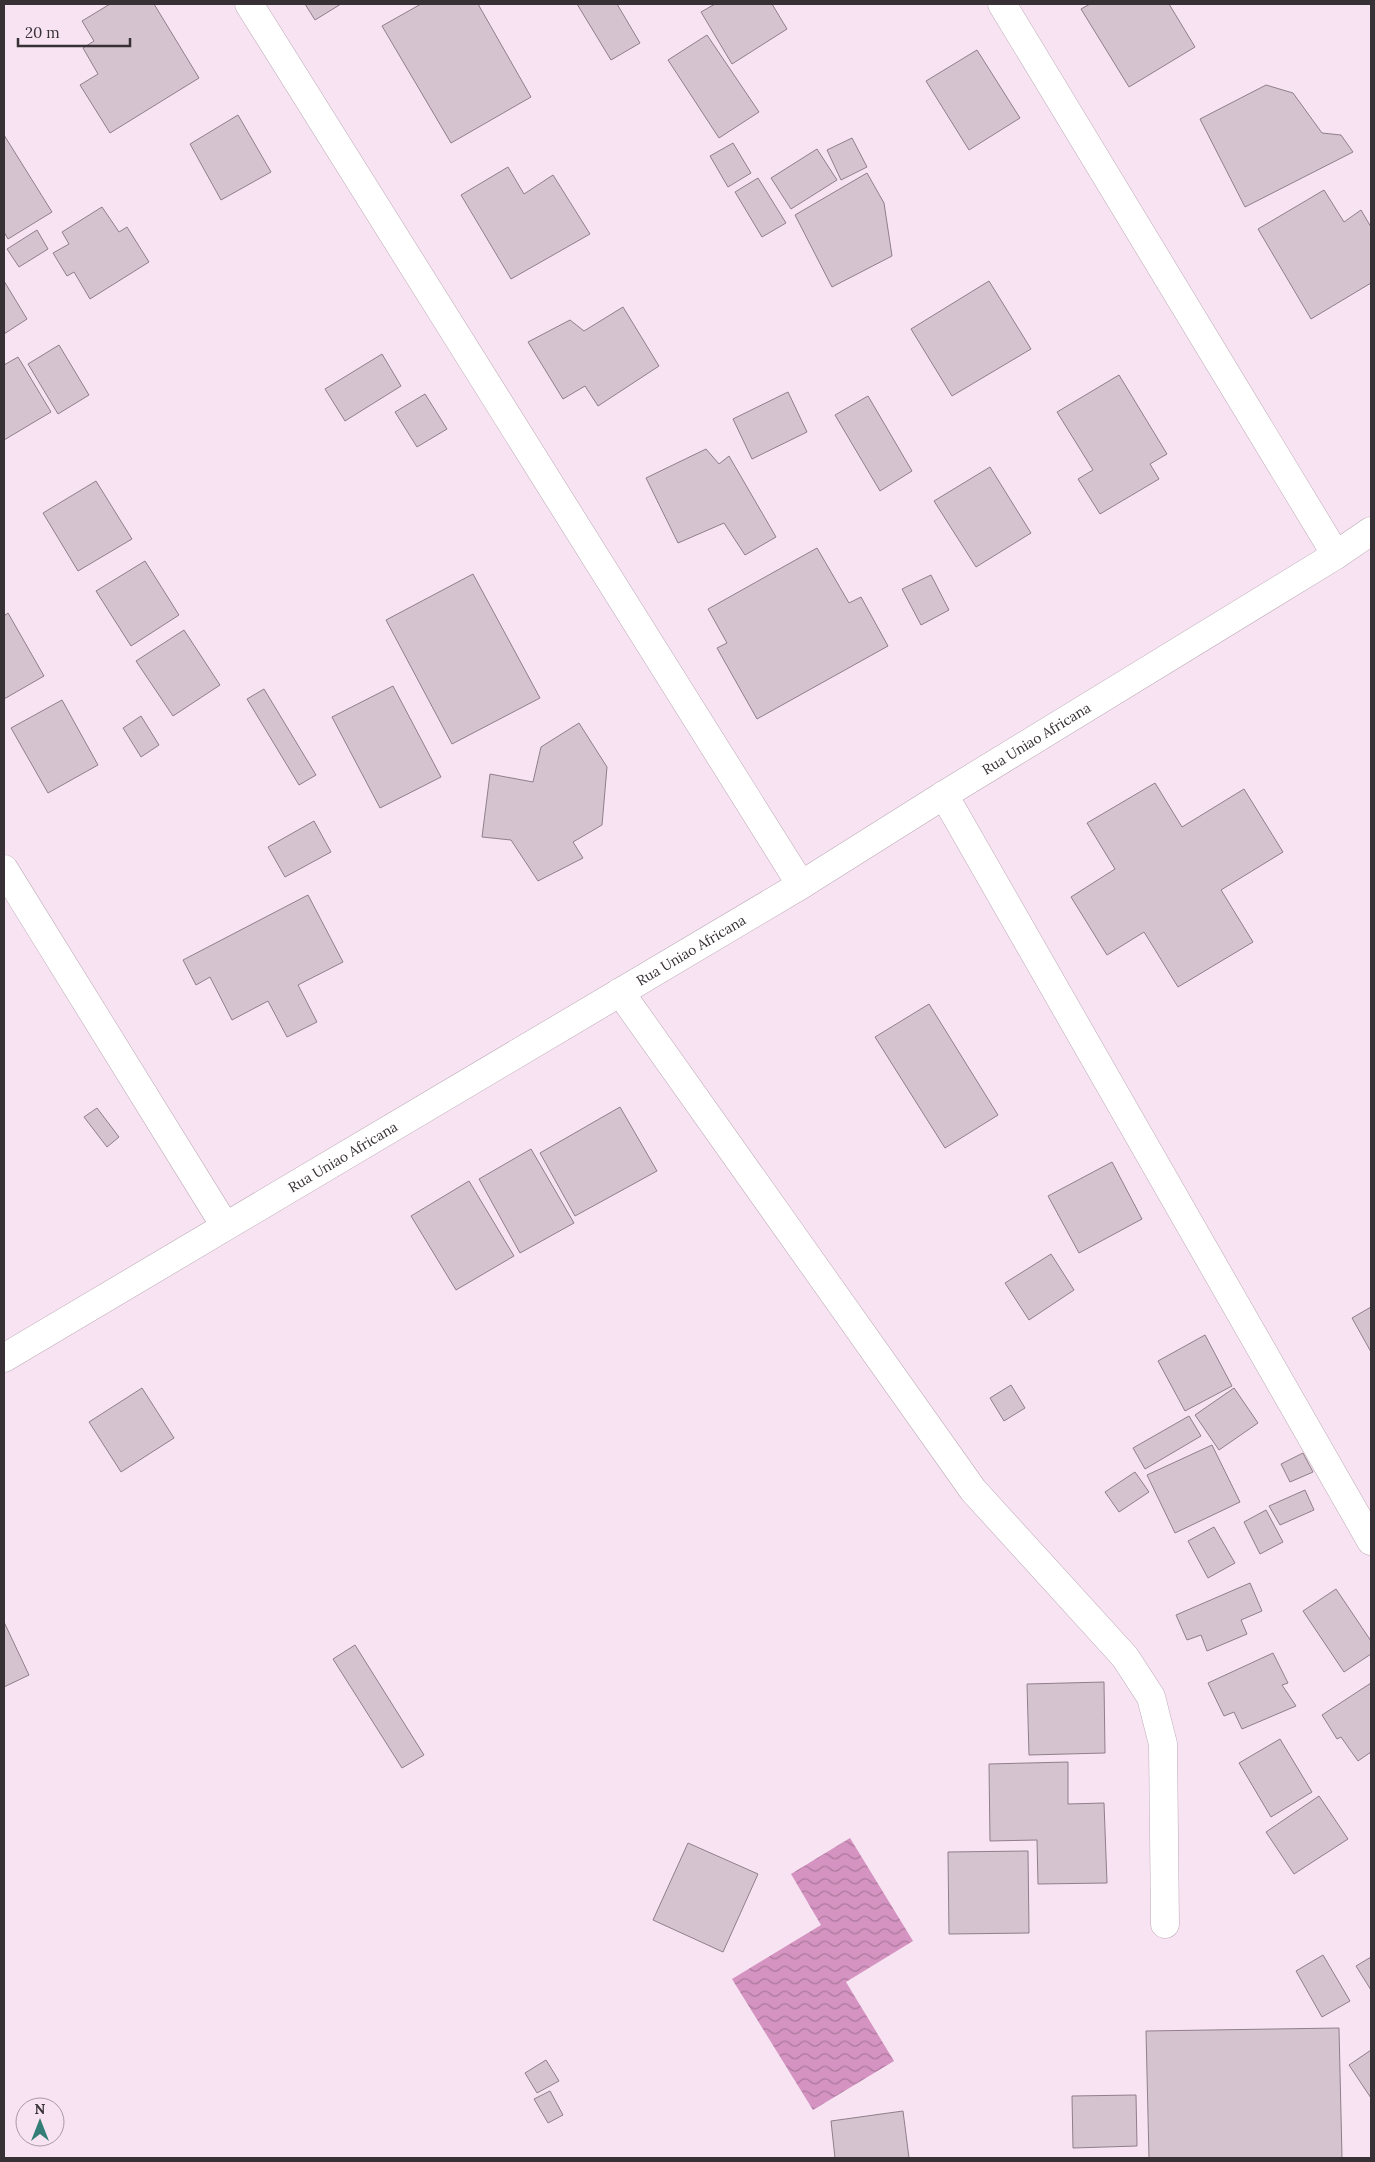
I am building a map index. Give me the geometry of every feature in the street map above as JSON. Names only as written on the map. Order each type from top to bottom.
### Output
[{"type":"street","points":[[250,4],[801,885]]},
{"type":"street","points":[[1002,4],[1336,555]]},
{"type":"street","name":"Rua Uniao Africana","points":[[4,1358],[801,885],[944,795],[1336,555],[1371,531]]},
{"type":"street","points":[[944,795],[1371,1541]]},
{"type":"street","points":[[4,869],[225,1226]]},
{"type":"street","points":[[620,992],[973,1490],[1125,1657],[1151,1697],[1163,1744],[1166,1924]]},
{"type":"water","points":[[850,1838],[913,1941],[846,1982],[894,2061],[813,2110],[732,1979],[821,1925],[791,1874]]},
{"type":"building","points":[[110,4],[154,4],[199,78],[110,133],[80,85],[98,74],[83,48],[94,41],[82,21]]},
{"type":"building","points":[[305,4],[341,4],[315,20]]},
{"type":"building","points":[[421,4],[478,4],[531,97],[451,143],[382,26]]},
{"type":"building","points":[[577,4],[617,4],[640,43],[611,60]]},
{"type":"building","points":[[715,4],[772,4],[787,29],[732,64],[701,12]]},
{"type":"building","points":[[1090,4],[1169,4],[1195,47],[1129,87],[1081,9]]},
{"type":"building","points":[[707,35],[759,112],[719,138],[668,60]]},
{"type":"building","points":[[977,50],[1020,118],[969,150],[926,81]]},
{"type":"building","points":[[1266,85],[1293,93],[1322,133],[1341,135],[1353,152],[1245,207],[1200,119]]},
{"type":"building","points":[[238,115],[271,172],[221,200],[190,144]]},
{"type":"building","points":[[4,135],[52,212],[8,239],[4,232]]},
{"type":"building","points":[[852,138],[867,167],[841,180],[827,150]]},
{"type":"building","points":[[733,143],[751,173],[728,187],[710,156]]},
{"type":"building","points":[[817,149],[837,180],[791,209],[771,178]]},
{"type":"building","points":[[508,167],[524,194],[553,175],[590,234],[511,279],[461,195]]},
{"type":"building","points":[[867,173],[884,203],[892,256],[832,287],[795,215]]},
{"type":"building","points":[[758,178],[786,223],[762,237],[735,192]]},
{"type":"building","points":[[1324,190],[1344,222],[1361,210],[1371,227],[1371,283],[1311,319],[1258,229]]},
{"type":"building","points":[[102,207],[119,232],[127,227],[149,262],[90,299],[74,272],[67,276],[53,253],[69,244],[62,232]]},
{"type":"building","points":[[37,230],[48,249],[19,267],[7,249]]},
{"type":"building","points":[[4,281],[27,319],[4,334]]},
{"type":"building","points":[[989,281],[1031,349],[952,396],[911,329]]},
{"type":"building","points":[[623,307],[659,366],[598,406],[585,386],[563,399],[528,342],[570,320],[584,331]]},
{"type":"building","points":[[59,345],[89,395],[58,414],[28,364]]},
{"type":"building","points":[[382,354],[401,386],[345,421],[325,389]]},
{"type":"building","points":[[18,357],[51,412],[4,440],[4,365]]},
{"type":"building","points":[[1119,375],[1167,454],[1150,464],[1159,479],[1100,514],[1078,479],[1093,470],[1057,412]]},
{"type":"building","points":[[788,392],[807,432],[752,459],[733,419]]},
{"type":"building","points":[[425,394],[447,429],[417,447],[395,412]]},
{"type":"building","points":[[868,396],[912,471],[880,491],[835,415]]},
{"type":"building","points":[[706,449],[719,464],[729,456],[776,537],[745,555],[724,523],[678,543],[646,478]]},
{"type":"building","points":[[990,467],[1031,533],[976,567],[934,501]]},
{"type":"building","points":[[96,481],[132,539],[78,571],[43,513]]},
{"type":"building","points":[[817,548],[849,603],[861,597],[888,646],[757,719],[717,648],[727,643],[708,609]]},
{"type":"building","points":[[145,561],[179,615],[131,646],[96,591]]},
{"type":"building","points":[[473,574],[540,698],[452,744],[386,620]]},
{"type":"building","points":[[931,575],[949,610],[921,625],[902,589]]},
{"type":"building","points":[[8,613],[44,676],[4,699],[4,616]]},
{"type":"building","points":[[184,630],[220,685],[173,716],[136,661]]},
{"type":"building","points":[[393,686],[441,777],[380,808],[332,717]]},
{"type":"building","points":[[264,689],[316,775],[299,785],[247,699]]},
{"type":"building","points":[[62,700],[98,765],[48,793],[11,728]]},
{"type":"building","points":[[141,716],[159,745],[141,757],[123,728]]},
{"type":"building","points":[[579,723],[607,767],[602,825],[573,842],[583,858],[538,881],[511,840],[482,837],[490,774],[533,782],[541,747]]},
{"type":"building","points":[[1155,783],[1182,827],[1244,789],[1283,852],[1221,890],[1253,942],[1178,987],[1144,932],[1107,955],[1071,897],[1115,869],[1087,823]]},
{"type":"building","points":[[314,821],[331,852],[285,877],[268,847]]},
{"type":"building","points":[[308,895],[343,962],[298,985],[317,1022],[287,1037],[268,1001],[232,1020],[210,977],[196,985],[183,960]]},
{"type":"building","points":[[929,1004],[998,1115],[945,1148],[875,1037]]},
{"type":"building","points":[[620,1107],[657,1171],[575,1216],[540,1153]]},
{"type":"building","points":[[97,1108],[119,1137],[107,1147],[84,1117]]},
{"type":"building","points":[[531,1149],[574,1223],[520,1253],[479,1179]]},
{"type":"building","points":[[1112,1162],[1142,1219],[1079,1253],[1048,1196]]},
{"type":"building","points":[[469,1181],[514,1256],[456,1290],[411,1216]]},
{"type":"building","points":[[1051,1254],[1074,1290],[1029,1320],[1005,1283]]},
{"type":"building","points":[[1371,1307],[1371,1352],[1352,1318]]},
{"type":"building","points":[[1205,1335],[1232,1386],[1185,1411],[1158,1361]]},
{"type":"building","points":[[1011,1385],[1025,1408],[1004,1421],[990,1398]]},
{"type":"building","points":[[142,1388],[174,1438],[121,1472],[89,1422]]},
{"type":"building","points":[[1234,1388],[1258,1423],[1219,1450],[1195,1415]]},
{"type":"building","points":[[1189,1416],[1201,1436],[1145,1469],[1133,1448]]},
{"type":"building","points":[[1212,1445],[1240,1502],[1175,1533],[1147,1475]]},
{"type":"building","points":[[1303,1453],[1313,1472],[1290,1482],[1281,1464]]},
{"type":"building","points":[[1135,1472],[1149,1492],[1119,1512],[1105,1492]]},
{"type":"building","points":[[1305,1490],[1314,1510],[1280,1525],[1269,1506]]},
{"type":"building","points":[[1266,1510],[1283,1542],[1260,1554],[1244,1522]]},
{"type":"building","points":[[1214,1527],[1235,1563],[1208,1578],[1188,1541]]},
{"type":"building","points":[[1250,1583],[1262,1611],[1241,1620],[1247,1634],[1207,1651],[1201,1635],[1187,1640],[1176,1615]]},
{"type":"building","points":[[1336,1589],[1371,1641],[1371,1654],[1344,1672],[1303,1611]]},
{"type":"building","points":[[4,1622],[29,1675],[4,1687]]},
{"type":"building","points":[[355,1645],[424,1755],[402,1768],[333,1659]]},
{"type":"building","points":[[1273,1653],[1288,1683],[1282,1685],[1296,1706],[1242,1729],[1234,1712],[1224,1716],[1208,1683]]},
{"type":"building","points":[[1104,1682],[1105,1753],[1029,1755],[1027,1684]]},
{"type":"building","points":[[1371,1683],[1371,1752],[1358,1761],[1341,1737],[1337,1739],[1322,1715]]},
{"type":"building","points":[[1280,1739],[1312,1792],[1271,1817],[1239,1763]]},
{"type":"building","points":[[1068,1762],[1068,1804],[1104,1803],[1107,1883],[1038,1884],[1037,1840],[990,1841],[989,1764]]},
{"type":"building","points":[[1319,1796],[1348,1839],[1294,1874],[1266,1832]]},
{"type":"building","points":[[688,1843],[758,1874],[723,1952],[653,1920]]},
{"type":"building","points":[[1028,1851],[1029,1933],[949,1934],[948,1852]]},
{"type":"building","points":[[1323,1955],[1350,2001],[1322,2017],[1296,1971]]},
{"type":"building","points":[[1371,1957],[1371,1990],[1356,1966]]},
{"type":"building","points":[[1339,2028],[1342,2158],[1149,2158],[1146,2031]]},
{"type":"building","points":[[1371,2050],[1371,2098],[1349,2065]]},
{"type":"building","points":[[546,2060],[559,2081],[537,2093],[525,2073]]},
{"type":"building","points":[[550,2091],[563,2115],[548,2123],[534,2099]]},
{"type":"building","points":[[1136,2095],[1137,2146],[1073,2148],[1072,2096]]},
{"type":"building","points":[[903,2111],[909,2158],[835,2158],[831,2121]]}]
